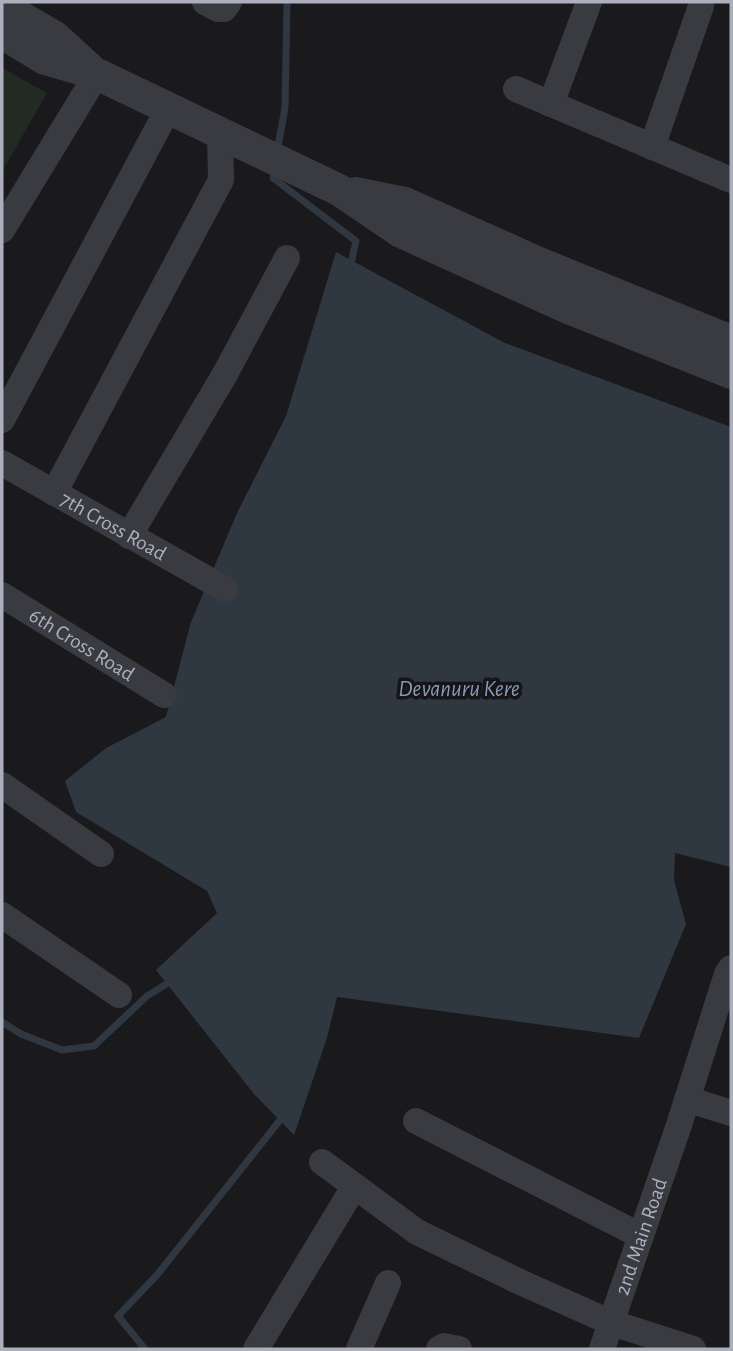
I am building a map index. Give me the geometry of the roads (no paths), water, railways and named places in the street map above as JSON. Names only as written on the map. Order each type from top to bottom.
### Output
[{"type":"street","points":[[205,2],[218,9],[224,9],[229,2]]},
{"type":"street","points":[[551,104],[589,2]]},
{"type":"street","points":[[2,6],[55,37],[97,74]]},
{"type":"street","points":[[652,147],[701,6]]},
{"type":"street","points":[[2,33],[45,59],[97,74],[340,190],[401,232],[568,308],[731,373]]},
{"type":"street","points":[[2,230],[97,74]]},
{"type":"street","points":[[516,89],[731,180]]},
{"type":"street","points":[[2,420],[168,109]]},
{"type":"street","points":[[54,493],[221,180],[230,138]]},
{"type":"street","points":[[340,190],[405,203],[539,263],[731,341]]},
{"type":"street","points":[[130,536],[225,374],[286,258]]},
{"type":"street","name":"7th Cross Road","points":[[2,463],[225,589]]},
{"type":"street","name":"6th Cross Road","points":[[2,594],[164,695]]},
{"type":"street","points":[[2,785],[101,854]]},
{"type":"street","points":[[2,915],[119,995]]},
{"type":"street","name":"2nd Main Road","points":[[602,1349],[687,1099],[721,1024],[727,974],[731,968]]},
{"type":"street","points":[[687,1099],[731,1113]]},
{"type":"street","points":[[416,1121],[641,1236]]},
{"type":"street","points":[[322,1162],[417,1232],[612,1323],[693,1349]]},
{"type":"street","points":[[256,1349],[354,1186]]},
{"type":"street","points":[[359,1349],[388,1283]]},
{"type":"street","points":[[439,1349],[444,1346],[459,1349]]},
{"type":"water","name":"Devanuru Kere","points":[[336,252],[505,343],[731,427],[731,867],[675,853],[674,880],[686,924],[639,1038],[337,997],[327,1038],[294,1135],[254,1094],[156,970],[217,913],[207,891],[76,812],[65,781],[106,748],[166,717],[191,622],[237,513],[286,416]]},
{"type":"waterway","points":[[277,152],[285,108],[287,2]]},
{"type":"waterway","points":[[275,167],[273,178],[356,241],[350,268]]},
{"type":"waterway","points":[[2,1022],[21,1034],[62,1050],[94,1046],[147,996],[173,980]]},
{"type":"waterway","points":[[145,1349],[118,1316],[157,1275],[284,1115]]}]
